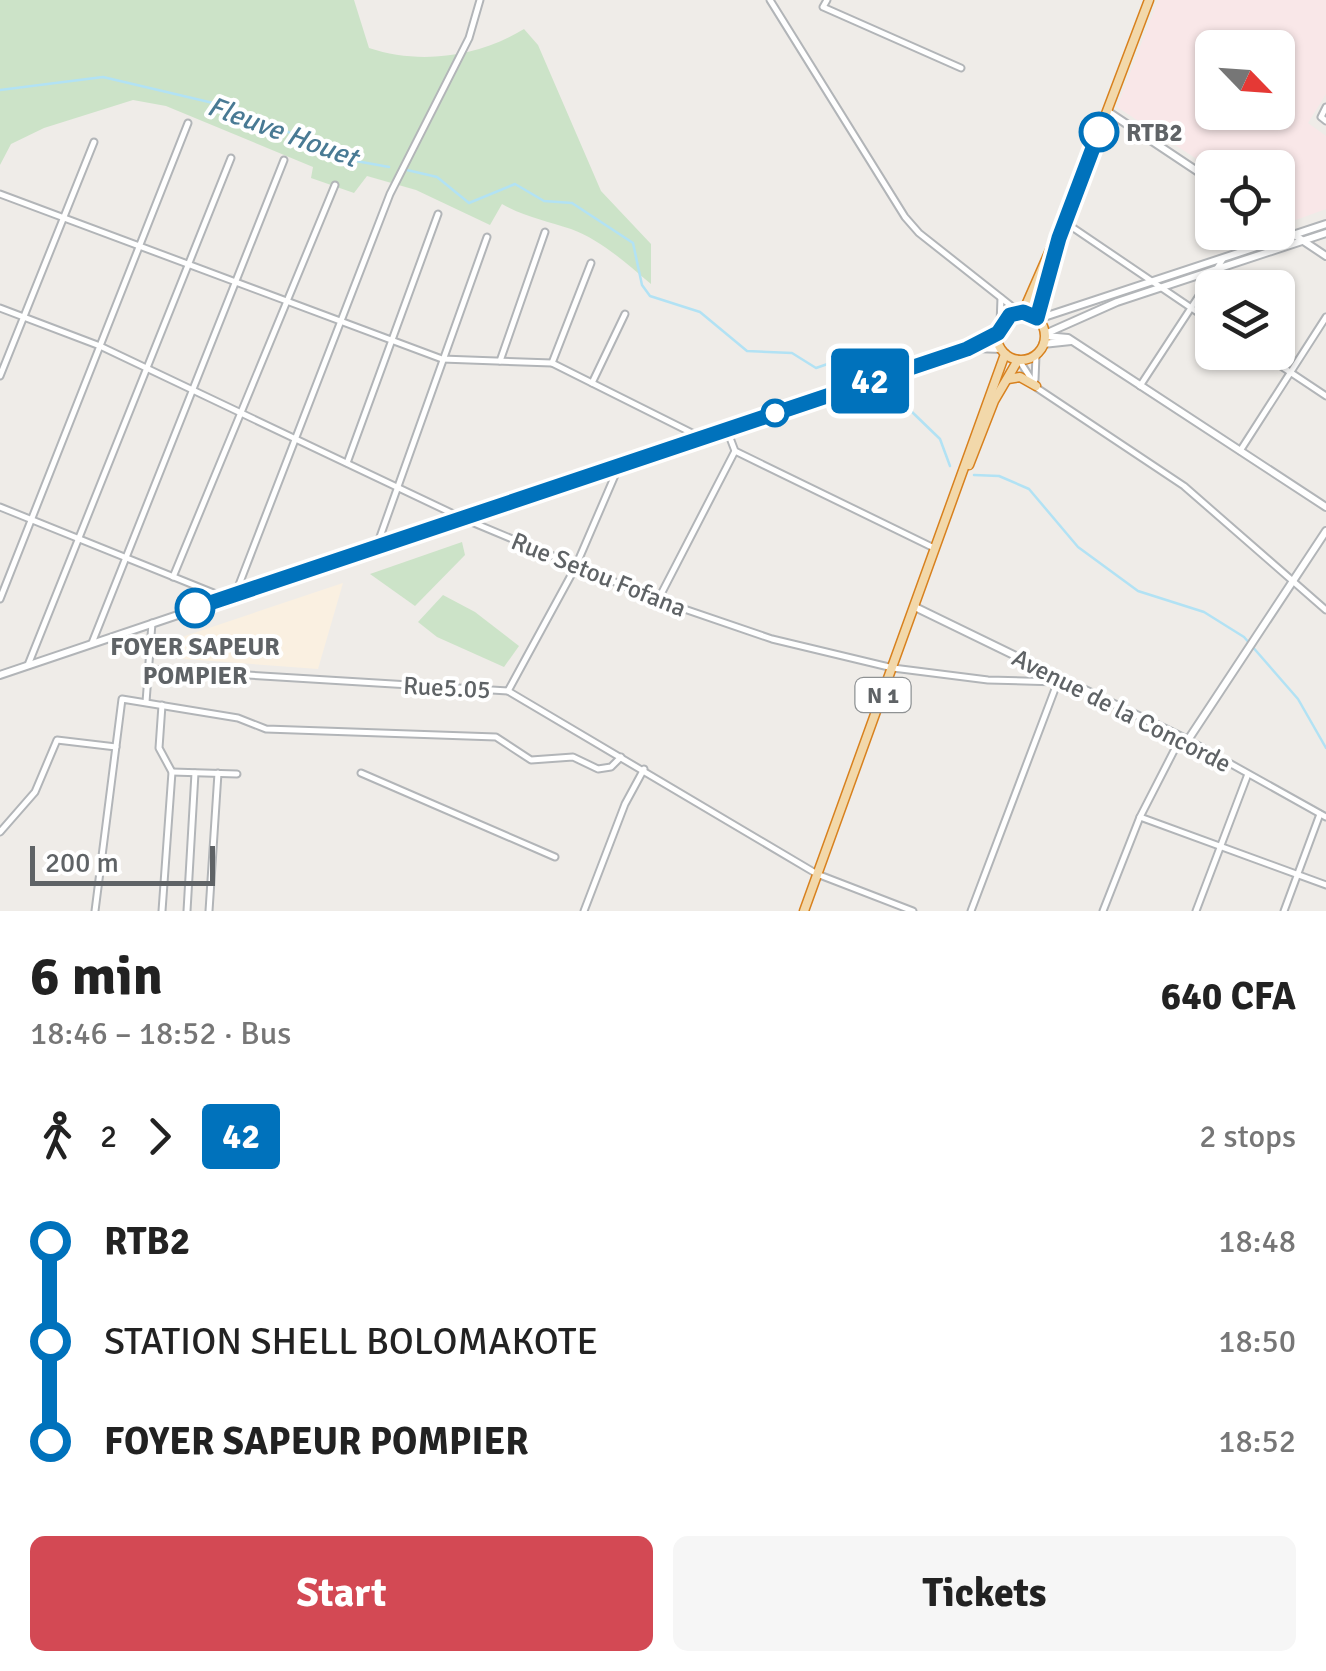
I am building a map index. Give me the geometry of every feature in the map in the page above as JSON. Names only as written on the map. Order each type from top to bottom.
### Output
[{"type":"highway","points":[[1065,222],[1021,312],[999,329],[1003,351],[1019,360],[1036,355],[1047,337],[1038,316],[1065,222],[1149,0]]},
{"type":"highway","points":[[1021,312],[1038,316]]},
{"type":"highway","name":"N 1","points":[[804,911],[937,550],[1003,351]]},
{"type":"highway","name":"N 1","points":[[962,478],[1019,360]]},
{"type":"highway","points":[[1008,378],[1020,377],[1037,387]]},
{"type":"main road","points":[[1106,111],[1195,170]]},
{"type":"main road","points":[[1295,235],[1326,224]]},
{"type":"main road","points":[[1038,316],[1218,268],[1326,233]]},
{"type":"main road","points":[[1295,236],[1326,256]]},
{"type":"main road","points":[[1047,337],[1080,316],[1250,250]]},
{"type":"main road","points":[[1,674],[969,348],[999,329]]},
{"type":"main road","points":[[1047,337],[1072,341],[1326,507]]},
{"type":"main road","points":[[1047,337],[1072,341]]},
{"type":"main road","points":[[969,348],[1003,351]]},
{"type":"main road","points":[[1184,739],[1326,532]]},
{"type":"main road","name":"Avenue de la Concorde","points":[[915,607],[1184,739]]},
{"type":"street","points":[[0,507],[230,597],[390,194],[468,38],[480,0]]},
{"type":"street","points":[[770,0],[904,217],[919,234],[1021,312]]},
{"type":"street","points":[[826,0],[822,7],[961,68]]},
{"type":"street","points":[[1325,121],[1326,107]]},
{"type":"street","points":[[0,599],[188,124]]},
{"type":"street","points":[[0,376],[94,142]]},
{"type":"street","points":[[28,665],[230,158]]},
{"type":"street","points":[[92,643],[284,160]]},
{"type":"street","points":[[173,577],[334,186]]},
{"type":"street","points":[[0,194],[442,359],[552,362],[702,438]]},
{"type":"street","points":[[346,463],[438,214]]},
{"type":"street","points":[[1065,222],[1195,311]]},
{"type":"street","points":[[500,361],[545,232]]},
{"type":"street","points":[[376,548],[487,237]]},
{"type":"street","points":[[1140,386],[1223,259]]},
{"type":"street","points":[[552,362],[591,263]]},
{"type":"street","points":[[996,292],[1003,304],[999,329]]},
{"type":"street","name":"Rue Setou Fofana","points":[[0,308],[100,346],[462,518],[658,600],[772,639],[893,668],[988,680],[1059,680]]},
{"type":"street","points":[[592,383],[625,314]]},
{"type":"street","points":[[1240,451],[1326,318]]},
{"type":"street","points":[[1036,355],[1037,387]]},
{"type":"street","points":[[1019,360],[1037,387],[1184,486],[1326,610]]},
{"type":"street","points":[[1286,370],[1326,396]]},
{"type":"street","points":[[727,430],[735,451],[937,550]]},
{"type":"street","points":[[658,600],[735,451]]},
{"type":"street","points":[[508,690],[575,568],[619,466]]},
{"type":"street","points":[[146,702],[152,623]]},
{"type":"street","name":"Rue5.05","points":[[148,669],[508,690],[817,874],[914,911]]},
{"type":"street","points":[[971,911],[1059,680]]},
{"type":"street","points":[[95,911],[122,699],[238,718],[266,729],[496,736],[531,760],[573,757],[598,769],[611,767],[622,757]]},
{"type":"street","points":[[162,705],[159,748],[172,772],[162,911]]},
{"type":"street","points":[[1103,911],[1140,817],[1184,739]]},
{"type":"street","name":"Avenue de la Concorde","points":[[1184,739],[1323,815]]},
{"type":"street","points":[[0,832],[35,792],[57,740],[116,747]]},
{"type":"street","points":[[584,911],[625,804],[644,770]]},
{"type":"street","points":[[172,772],[236,774]]},
{"type":"street","points":[[187,911],[195,773]]},
{"type":"street","points":[[362,773],[555,857]]},
{"type":"street","points":[[209,911],[218,774]]},
{"type":"street","points":[[1196,911],[1248,774]]},
{"type":"street","points":[[1284,911],[1323,815]]},
{"type":"street","points":[[1140,817],[1326,884]]},
{"type":"shaded area","points":[[1158,0],[1326,0],[1326,94],[1308,123],[1326,136],[1326,209],[1295,220],[1295,150],[1195,150],[1195,158],[1117,107]]},
{"type":"shaded area","points":[[343,583],[318,669],[171,658],[179,638]]},
{"type":"green space","points":[[0,0],[354,0],[369,48],[408,56],[468,52],[524,29],[538,45],[601,191],[651,244],[651,284],[603,246],[571,229],[502,204],[490,225],[416,190],[367,176],[354,193],[311,178],[313,167],[166,106],[133,100],[44,128],[11,144],[0,165]]},
{"type":"green space","points":[[462,542],[465,555],[415,606],[370,574]]},
{"type":"green space","points":[[443,595],[475,612],[519,646],[504,667],[437,637],[418,622]]},
{"type":"waterway","name":"Fleuve Houet","points":[[0,90],[103,77],[230,107],[356,161],[389,167]]},
{"type":"waterway","name":"Fleuve Houet","points":[[407,170],[437,177],[469,203],[515,184],[544,201],[572,203],[633,243],[642,285],[650,296],[700,312],[747,351],[792,353],[816,368],[868,350],[876,356],[879,367]]},
{"type":"waterway","name":"Fleuve Houet","points":[[882,383],[940,439],[950,466]]},
{"type":"waterway","name":"Fleuve Houet","points":[[974,475],[999,476],[1029,489],[1078,547],[1138,591],[1204,612],[1244,637],[1298,699],[1326,748]]},
{"type":"bus line","name":"42","points":[[195,608],[967,349],[998,333],[1000,324],[1010,315],[1023,312],[1037,318],[1059,238],[1099,132]]},
{"type":"place","name":"RTB2","points":[[1099,132]]},
{"type":"place","name":"FOYER SAPEUR POMPIER","points":[[195,608]]}]
